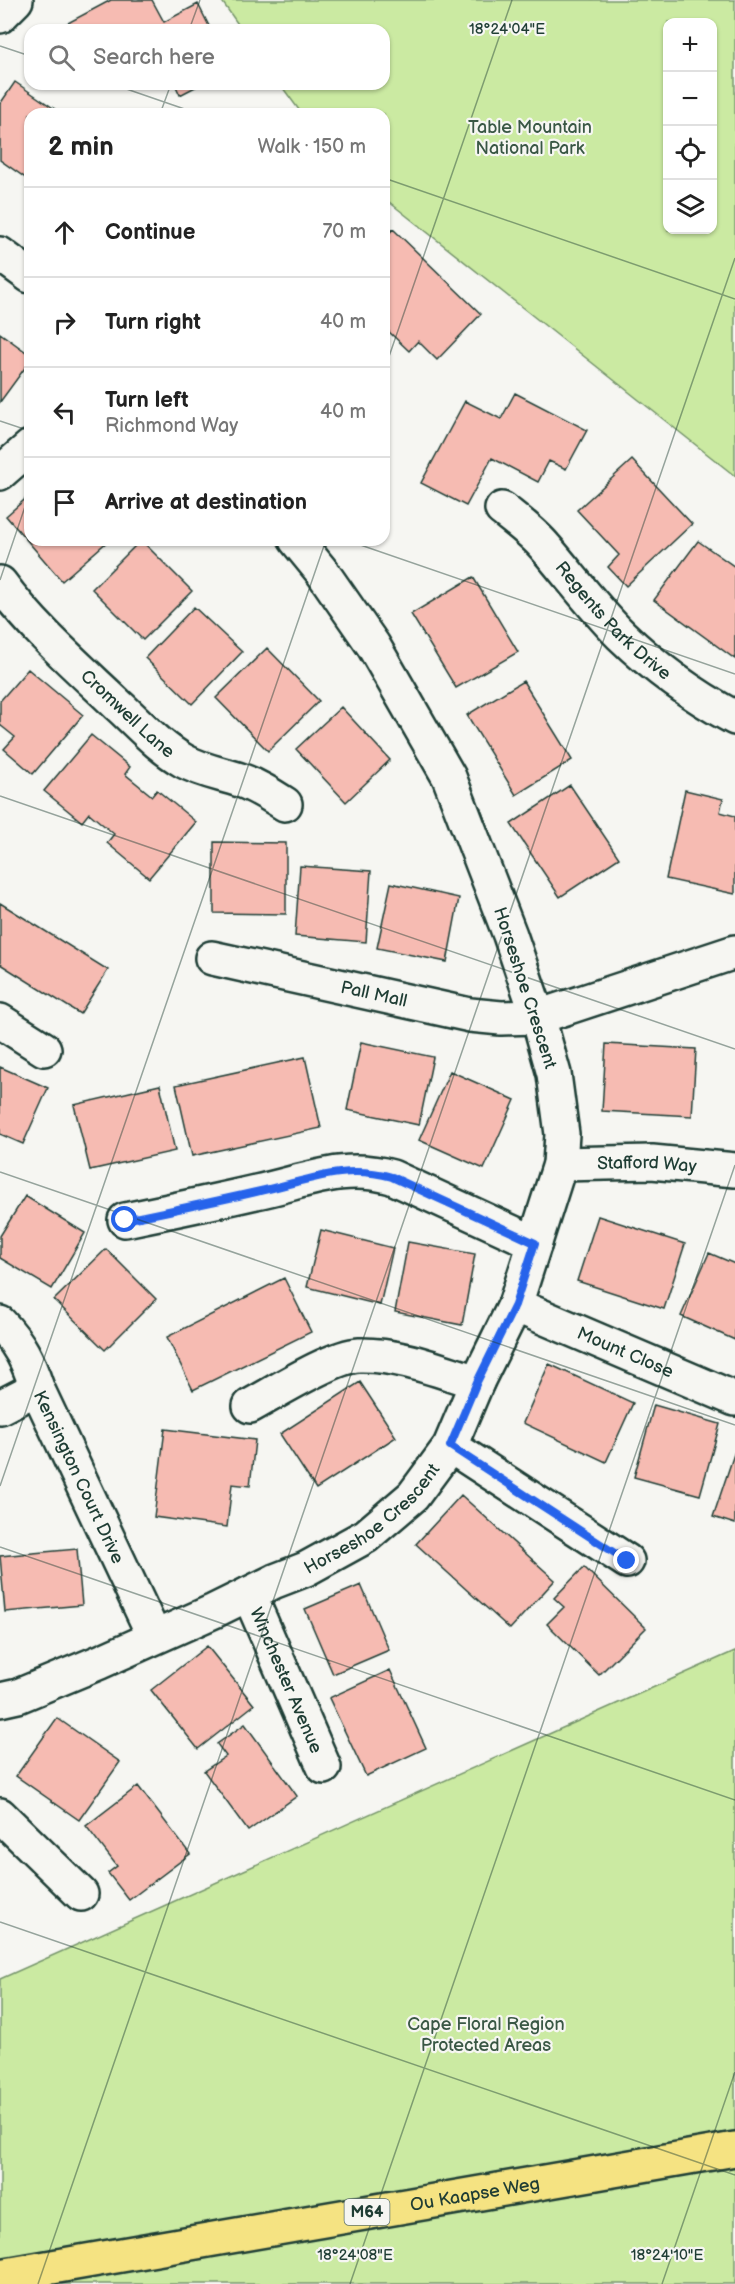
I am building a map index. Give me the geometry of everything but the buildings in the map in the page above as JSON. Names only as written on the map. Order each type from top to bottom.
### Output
[{"type":"main road","name":"Ou Kaapse Weg","points":[[0,2276],[735,2149]]},
{"type":"street","points":[[0,16],[16,0]]},
{"type":"street","points":[[0,254],[24,272]]},
{"type":"street","points":[[0,473],[24,452]]},
{"type":"street","name":"Regents Park Drive","points":[[501,509],[545,547],[620,634],[649,660],[683,686],[735,718]]},
{"type":"street","name":"Horseshoe Crescent","points":[[0,1700],[18,1696],[306,1569],[366,1536],[413,1496],[450,1446],[477,1382],[515,1305],[560,1164],[562,1134],[554,1074],[538,1017],[510,934],[449,777],[373,645],[323,573],[301,546]]},
{"type":"street","name":"Cromwell Lane","points":[[0,583],[15,603],[65,654],[173,753],[199,769],[241,780],[285,804]]},
{"type":"street","points":[[538,1017],[735,952]]},
{"type":"street","name":"Pall Mall","points":[[212,958],[470,1015],[501,1018],[538,1017]]},
{"type":"street","points":[[0,1021],[44,1049]]},
{"type":"street","name":"Stafford Way","points":[[560,1164],[652,1162],[735,1170]]},
{"type":"street","points":[[125,1220],[260,1192],[333,1172],[372,1172],[392,1177],[535,1243]]},
{"type":"street","name":"Mount Close","points":[[515,1305],[735,1399]]},
{"type":"street","name":"Kensington Court Drive","points":[[0,1323],[13,1336],[27,1358],[37,1388],[154,1636]]},
{"type":"street","points":[[250,1406],[335,1361],[358,1355],[407,1362],[477,1382]]},
{"type":"street","points":[[0,1407],[37,1388]]},
{"type":"street","points":[[450,1446],[627,1561]]},
{"type":"street","name":"Winchester Avenue","points":[[249,1594],[324,1767]]},
{"type":"street","points":[[0,1815],[81,1894]]},
{"type":"green space","name":"Table Mountain National Park","points":[[221,0],[735,0],[735,476],[390,203],[390,108],[298,108],[284,90],[390,90],[390,24],[238,24]]},
{"type":"green space","name":"Cape Floral Region Protected Areas","points":[[735,1651],[735,2284],[0,2284],[0,1979]]},
{"type":"route","points":[[125,1220],[260,1192],[333,1172],[356,1171],[392,1177],[535,1243],[515,1305],[477,1382],[450,1446],[627,1561]]}]
